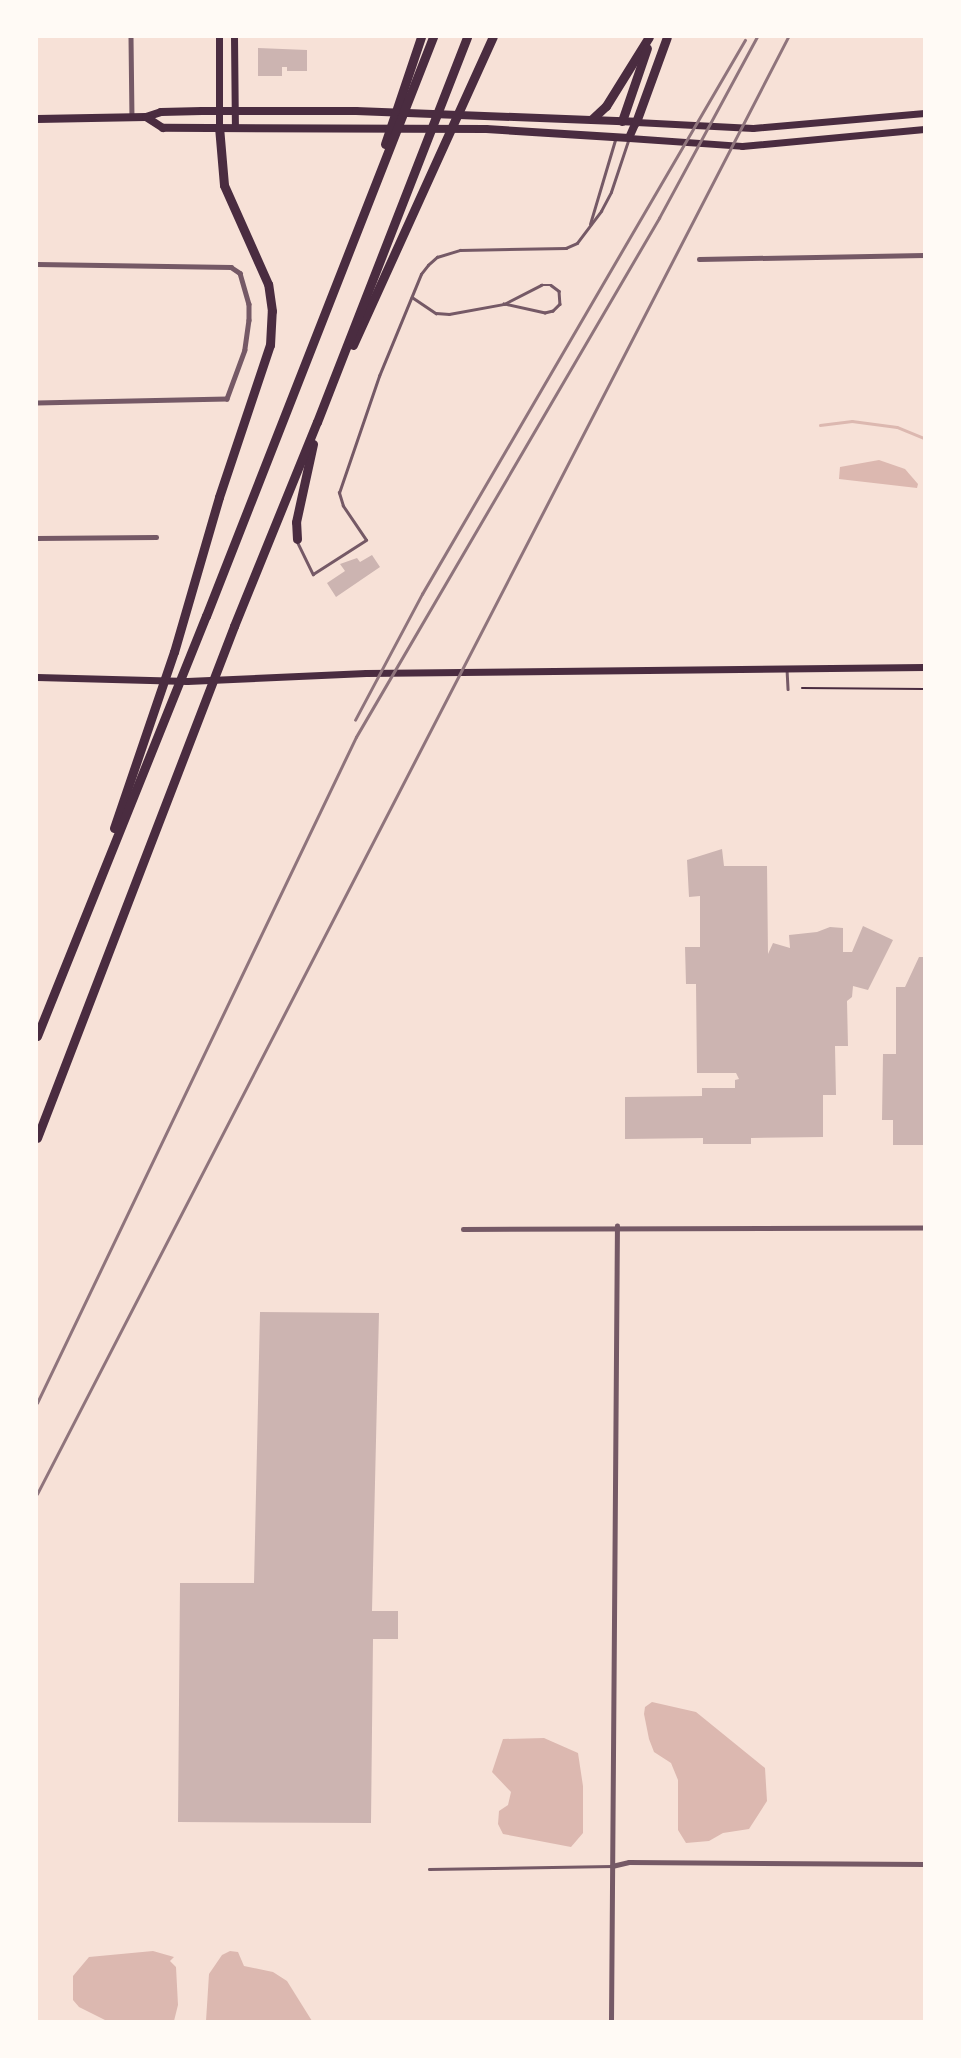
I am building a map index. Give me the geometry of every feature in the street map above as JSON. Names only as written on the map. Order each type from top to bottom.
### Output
[{"type":"highway","points":[[326,311],[421,37]]},
{"type":"highway","points":[[49,1003],[433,37]]},
{"type":"highway","points":[[37,1138],[234,626],[318,420],[467,37]]},
{"type":"highway","points":[[297,539],[296,522],[318,420],[493,37]]},
{"type":"highway","points":[[592,119],[606,106],[650,37]]},
{"type":"highway","points":[[622,121],[650,37]]},
{"type":"highway","points":[[636,122],[667,37]]},
{"type":"highway","points":[[37,1036],[157,706],[219,497],[270,345],[272,311],[268,284],[224,185],[219,127]]},
{"type":"main road","points":[[219,37],[219,127]]},
{"type":"main road","points":[[234,37],[235,127]]},
{"type":"main road","points":[[37,119],[132,118],[161,112],[219,110],[356,111],[492,114],[677,125],[776,127],[924,113]]},
{"type":"main road","points":[[146,117],[163,128],[486,129],[617,136],[668,142],[767,145],[924,129]]},
{"type":"main road","points":[[617,136],[622,121]]},
{"type":"main road","points":[[629,138],[636,122]]},
{"type":"main road","points":[[37,677],[132,680],[366,673],[924,667]]},
{"type":"street","points":[[131,37],[132,118]]},
{"type":"street","points":[[699,259],[924,255]]},
{"type":"street","points":[[37,264],[231,267],[240,273],[249,304],[244,350],[227,399],[37,403]]},
{"type":"street","points":[[37,538],[156,537]]},
{"type":"street","points":[[463,1229],[617,1226],[924,1227]]},
{"type":"street","points":[[611,2021],[617,1226]]},
{"type":"street","points":[[612,1866],[629,1861],[924,1864]]},
{"type":"lane","points":[[589,229],[617,136]]},
{"type":"lane","points":[[297,539],[313,574],[366,540],[343,506],[339,493],[379,376],[421,274],[437,257],[460,250],[566,248],[577,243],[589,229],[611,192],[629,138]]},
{"type":"lane","points":[[412,297],[436,313],[449,314],[504,304],[546,284],[555,287],[560,295],[559,304],[549,313],[504,304]]},
{"type":"lane","points":[[787,669],[788,689]]},
{"type":"lane","points":[[429,1869],[612,1866]]},
{"type":"path","points":[[802,688],[924,689]]},
{"type":"shaded area","points":[[879,460],[905,469],[918,484],[917,488],[839,479],[840,467]]},
{"type":"shaded area","points":[[652,1702],[696,1712],[765,1768],[767,1801],[749,1829],[723,1833],[709,1841],[686,1843],[678,1830],[678,1780],[671,1763],[654,1752],[649,1739],[644,1714],[645,1707]]},
{"type":"shaded area","points":[[544,1738],[578,1753],[583,1786],[583,1833],[571,1847],[503,1834],[498,1824],[499,1811],[508,1805],[511,1792],[492,1772],[503,1739]]},
{"type":"shaded area","points":[[153,1951],[174,1957],[170,1961],[176,1967],[178,2005],[174,2021],[107,2021],[79,2007],[73,2000],[73,1976],[89,1957]]},
{"type":"shaded area","points":[[230,1951],[238,1952],[244,1966],[273,1972],[287,1981],[312,2021],[206,2021],[209,1974],[222,1955]]},
{"type":"building","points":[[258,48],[307,50],[307,71],[287,71],[287,67],[282,67],[282,76],[258,76]]},
{"type":"building","points":[[372,555],[380,567],[336,597],[327,583],[345,571],[340,564],[357,558],[360,562]]},
{"type":"building","points":[[722,849],[724,866],[767,866],[768,954],[773,943],[790,948],[789,935],[817,932],[830,927],[843,928],[843,952],[852,952],[863,926],[893,940],[868,990],[853,986],[852,997],[847,1001],[848,1046],[835,1046],[836,1095],[823,1095],[823,1137],[751,1138],[751,1144],[703,1144],[703,1138],[625,1139],[625,1097],[702,1096],[702,1088],[735,1088],[735,1080],[739,1079],[736,1073],[697,1073],[696,984],[686,984],[685,947],[700,947],[700,896],[689,897],[687,860]]},
{"type":"building","points":[[919,957],[924,957],[924,1145],[893,1145],[893,1120],[882,1120],[883,1054],[896,1054],[896,987],[905,987]]},
{"type":"building","points":[[260,1312],[379,1313],[372,1611],[398,1611],[398,1639],[373,1639],[371,1823],[178,1822],[180,1583],[254,1583]]},
{"type":"waterway","points":[[820,425],[852,421],[897,427],[924,438]]},
{"type":"railway","points":[[37,1403],[356,737],[659,218],[757,37]]},
{"type":"railway","points":[[37,1494],[788,37]]},
{"type":"railway","points":[[355,720],[422,594],[745,40]]}]
